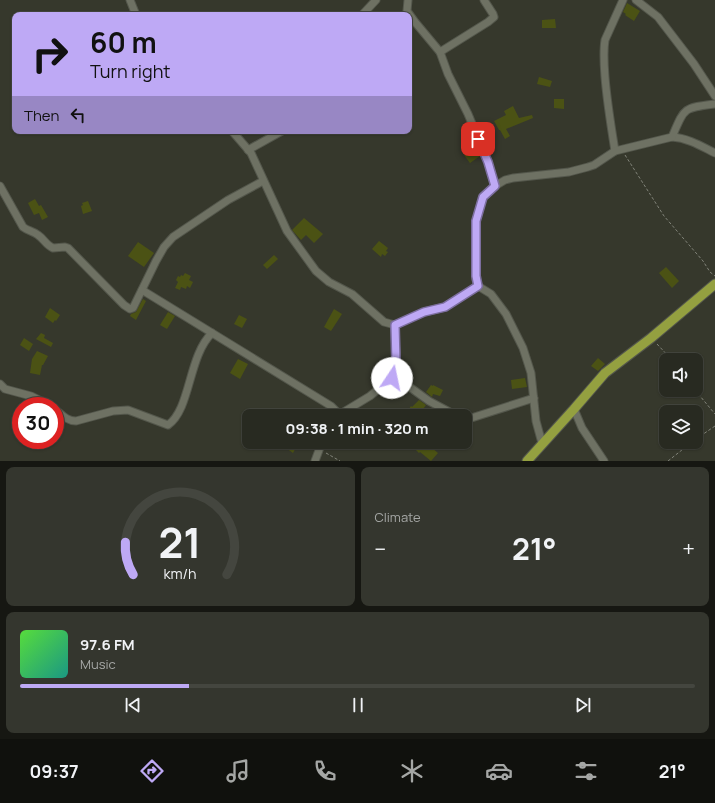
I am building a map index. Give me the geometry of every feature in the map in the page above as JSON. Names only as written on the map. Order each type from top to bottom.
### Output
[{"type":"main road","points":[[527,461],[605,373],[652,338],[715,284]]},
{"type":"street","points":[[130,0],[135,12]]},
{"type":"street","points":[[365,12],[376,0]]},
{"type":"street","points":[[408,0],[408,12]]},
{"type":"street","points":[[440,52],[494,17],[494,14],[484,0]]},
{"type":"street","points":[[618,150],[607,106],[604,40],[622,0]]},
{"type":"street","points":[[636,0],[658,18],[694,64],[715,96]]},
{"type":"street","points":[[412,19],[440,52],[448,74],[468,114],[488,162],[495,186]]},
{"type":"street","points":[[672,137],[684,111],[693,107],[715,104]]},
{"type":"street","points":[[235,134],[248,150],[287,231],[319,275],[352,294],[384,322],[395,325],[424,312],[445,307],[478,286]]},
{"type":"street","points":[[248,150],[277,134]]},
{"type":"street","points":[[542,444],[536,422],[530,367],[514,328],[496,299],[478,286],[476,276],[476,221],[483,197],[495,186],[505,180],[569,172],[594,165],[618,150],[672,137],[679,137],[693,142],[715,153]]},
{"type":"street","points":[[0,186],[23,228],[37,234],[47,245],[53,248],[68,248],[127,308],[130,309],[134,308],[161,251],[173,238],[228,200],[263,181]]},
{"type":"street","points":[[142,290],[331,406],[333,409]]},
{"type":"street","points":[[348,409],[370,396],[388,383],[392,378],[396,362],[395,325]]},
{"type":"street","points":[[64,417],[68,420],[76,421],[113,411],[128,410],[168,424],[174,418],[182,403],[197,356],[206,339],[212,333]]},
{"type":"street","points":[[393,374],[420,395],[445,409]]},
{"type":"street","points":[[0,384],[5,389],[32,397]]},
{"type":"street","points":[[472,418],[534,398]]},
{"type":"street","points":[[574,409],[582,428],[604,461]]},
{"type":"street","points":[[315,461],[320,450]]},
{"type":"path","points":[[618,150],[664,216],[703,261],[710,272],[715,276]]},
{"type":"path","points":[[652,338],[666,353]]},
{"type":"path","points":[[701,397],[715,414]]},
{"type":"path","points":[[703,434],[715,426]]},
{"type":"path","points":[[668,461],[683,449]]},
{"type":"path","points":[[320,450],[340,461]]},
{"type":"building","points":[[627,3],[640,11],[634,21],[623,12]]},
{"type":"building","points":[[555,19],[556,28],[542,28],[542,20]]},
{"type":"building","points":[[539,77],[552,81],[550,87],[537,84]]},
{"type":"building","points":[[554,99],[564,99],[564,109],[554,108]]},
{"type":"building","points":[[513,106],[519,118],[532,115],[533,118],[506,129],[510,136],[505,139],[494,121],[506,115],[504,111]]},
{"type":"building","points":[[473,148],[476,152],[478,150],[480,156],[470,163],[464,155]]},
{"type":"building","points":[[35,199],[39,206],[41,205],[48,217],[42,220],[39,213],[34,215],[28,203]]},
{"type":"building","points":[[88,201],[92,211],[83,214],[81,206],[83,205],[82,203]]},
{"type":"building","points":[[304,218],[323,234],[314,243],[306,235],[301,240],[292,230]]},
{"type":"building","points":[[379,241],[388,248],[386,251],[388,252],[385,256],[382,254],[381,257],[372,249]]},
{"type":"building","points":[[138,242],[154,253],[144,267],[128,256]]},
{"type":"building","points":[[274,255],[278,259],[267,269],[263,265]]},
{"type":"building","points":[[666,267],[679,281],[672,288],[659,273]]},
{"type":"building","points":[[185,273],[191,276],[189,280],[193,282],[190,288],[187,286],[186,289],[181,287],[180,290],[175,288],[178,282],[176,280],[178,276],[183,276]]},
{"type":"building","points":[[143,299],[146,301],[136,320],[130,316],[136,312]]},
{"type":"building","points":[[50,308],[60,315],[53,323],[45,317]]},
{"type":"building","points":[[334,309],[342,314],[331,331],[324,327]]},
{"type":"building","points":[[168,312],[175,316],[167,329],[160,325]]},
{"type":"building","points":[[239,315],[247,319],[242,328],[234,324]]},
{"type":"building","points":[[41,333],[45,335],[44,338],[53,343],[51,347],[36,339]]},
{"type":"building","points":[[24,338],[33,344],[29,351],[20,345]]},
{"type":"building","points":[[37,351],[48,356],[42,365],[40,375],[30,373],[32,359]]},
{"type":"building","points":[[598,358],[605,364],[598,371],[591,366]]},
{"type":"building","points":[[238,359],[248,364],[240,379],[230,373]]},
{"type":"building","points":[[525,378],[527,387],[512,389],[511,380]]},
{"type":"building","points":[[431,385],[443,390],[440,396],[433,394],[432,397],[426,392]]},
{"type":"building","points":[[419,400],[426,405],[423,409],[409,409],[411,406],[412,407]]},
{"type":"building","points":[[287,449],[295,449],[293,453]]},
{"type":"building","points":[[415,449],[433,449],[438,453],[431,461],[420,452],[419,453]]},
{"type":"route","points":[[392,378],[396,362],[395,325],[424,312],[452,304],[478,286],[476,280],[477,214],[483,197],[495,186],[488,162],[478,139]]}]
